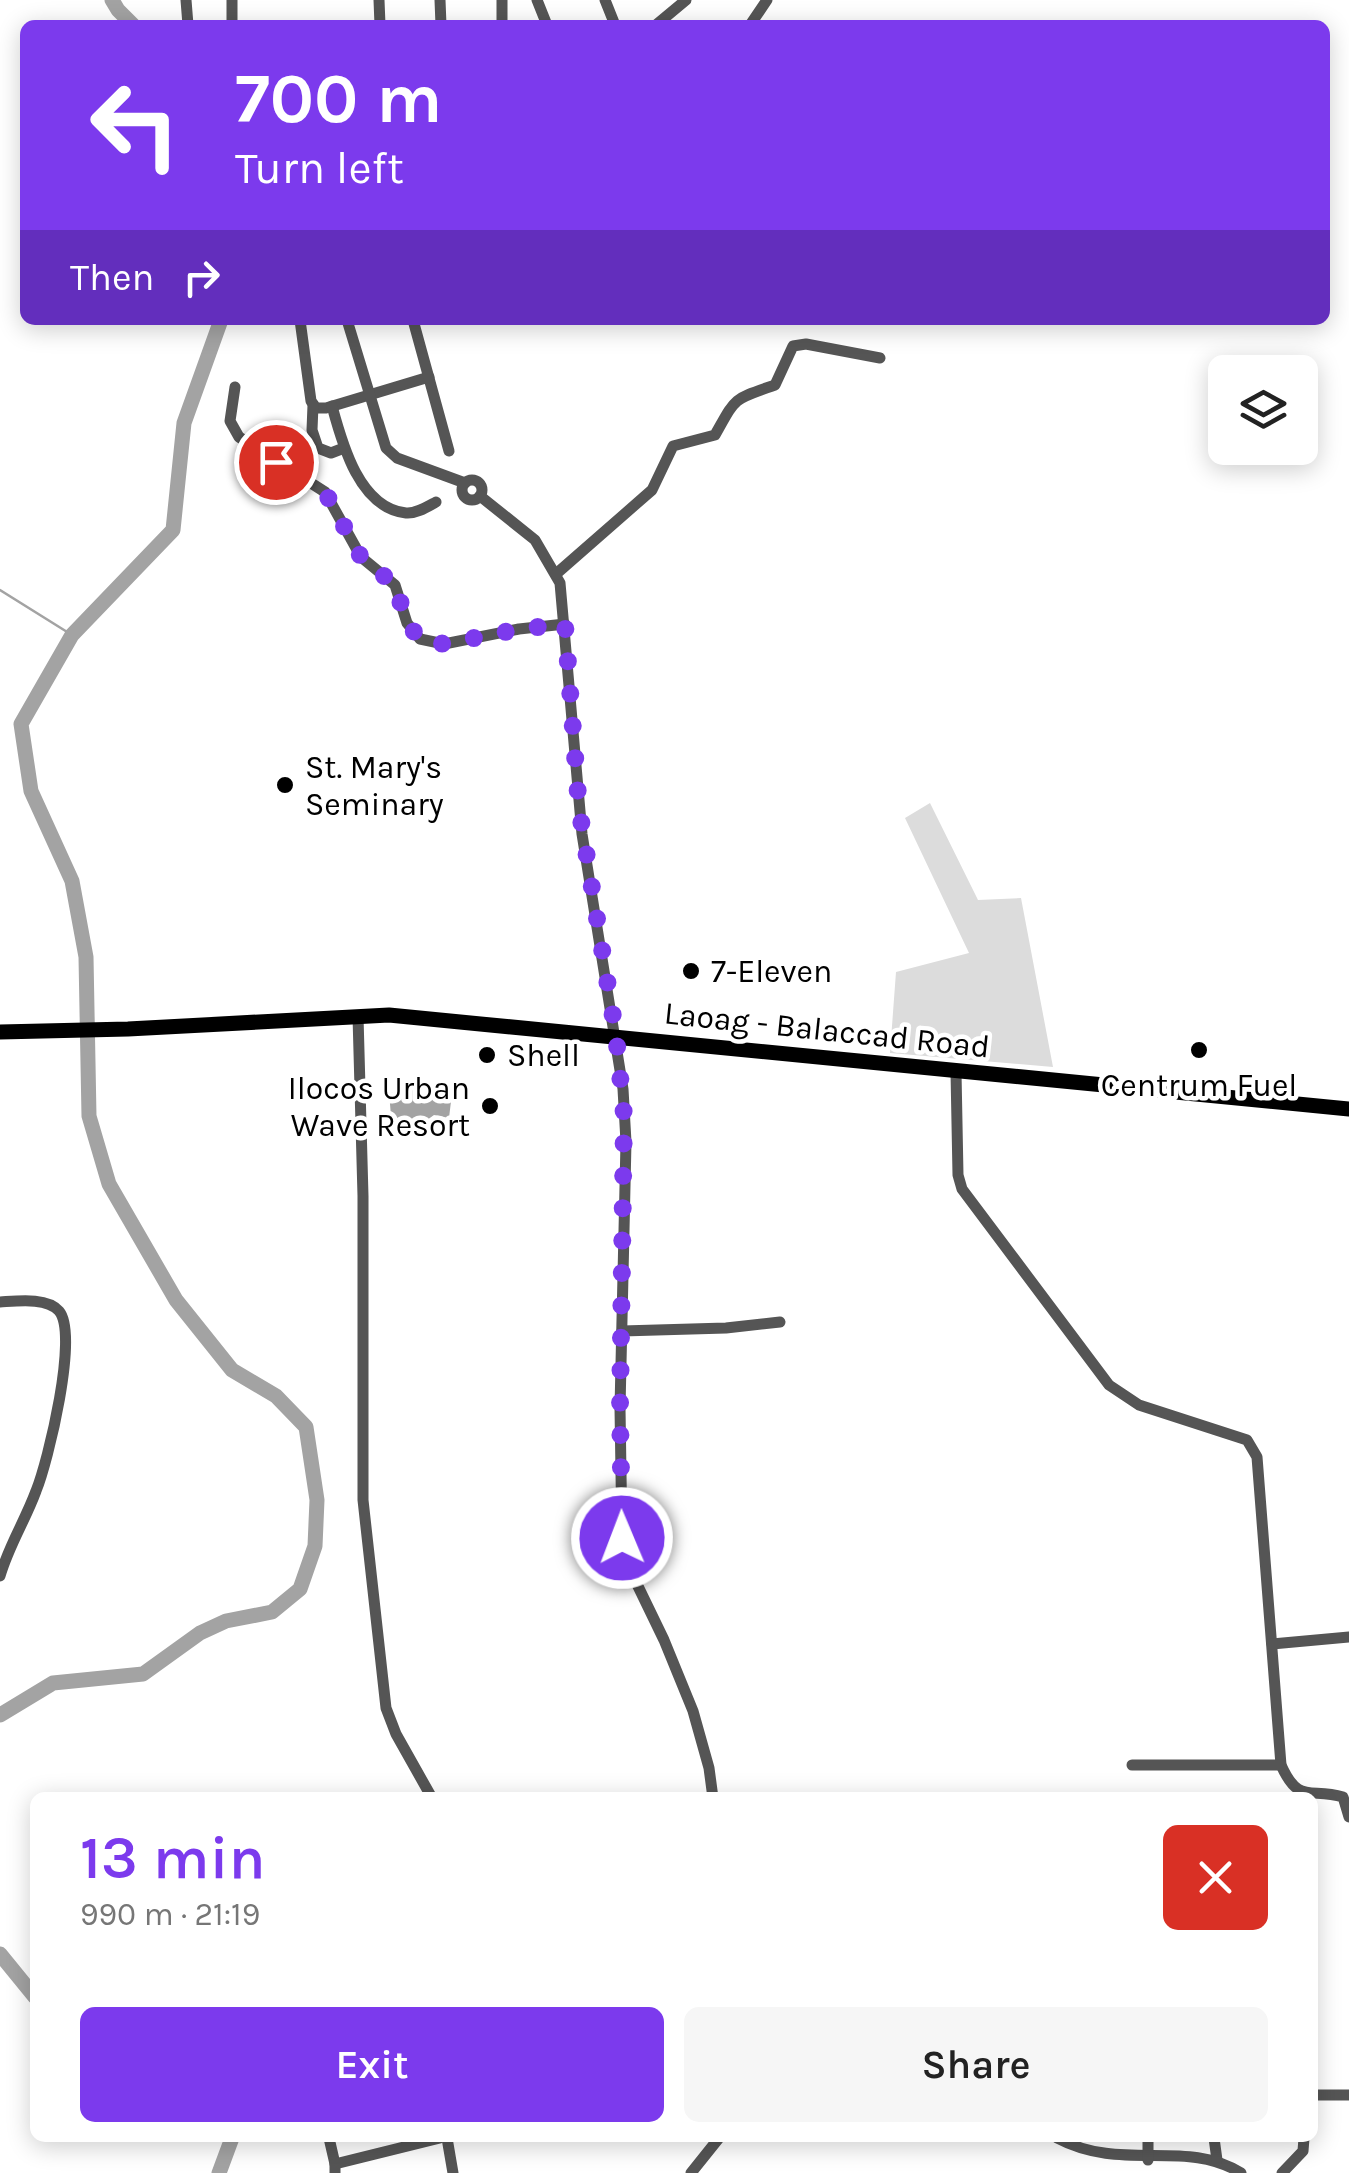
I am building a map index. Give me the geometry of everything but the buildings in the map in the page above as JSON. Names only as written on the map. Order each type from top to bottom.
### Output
[{"type":"main road","name":"Laoag - Balaccad Road","points":[[0,1032],[358,1016],[420,1017],[1349,1109]]},
{"type":"street","points":[[671,6],[686,0]]},
{"type":"street","points":[[301,325],[312,430],[318,448],[331,453],[344,448]]},
{"type":"street","points":[[348,325],[381,436],[390,454],[465,483],[466,497],[480,496],[535,540],[556,574],[565,624],[580,821],[616,1035],[626,1142],[622,1538],[634,1578],[693,1711],[712,1792]]},
{"type":"street","points":[[414,325],[448,451]]},
{"type":"street","points":[[556,574],[652,490],[673,446],[714,435],[735,401],[775,385],[793,346],[806,344],[880,358]]},
{"type":"street","points":[[312,405],[332,406],[428,377]]},
{"type":"street","points":[[234,387],[230,421],[239,437],[325,492],[361,557],[395,585],[407,623],[420,639],[444,644],[565,624]]},
{"type":"street","points":[[332,406],[344,448],[369,492],[381,502],[410,514],[436,502]]},
{"type":"street","points":[[358,1016],[363,1196],[363,1500],[386,1708],[429,1792]]},
{"type":"street","points":[[956,1072],[958,1176],[962,1189],[1109,1386],[1139,1405],[1234,1434],[1253,1446],[1257,1457],[1281,1765],[1299,1792]]},
{"type":"street","points":[[0,1302],[51,1304],[59,1310],[66,1328],[54,1428],[34,1498],[11,1542],[0,1576]]},
{"type":"street","points":[[622,1331],[780,1322]]},
{"type":"street","points":[[1272,1644],[1349,1637]]},
{"type":"street","points":[[1132,1765],[1281,1765]]},
{"type":"street","points":[[1318,1795],[1343,1797],[1349,1817]]},
{"type":"street","points":[[1318,2095],[1349,2095]]},
{"type":"street","points":[[331,2142],[335,2168],[429,2142]]},
{"type":"street","points":[[445,2142],[453,2173]]},
{"type":"street","points":[[692,2173],[716,2142]]},
{"type":"street","points":[[1066,2142],[1112,2159],[1218,2160],[1241,2173]]},
{"type":"street","points":[[1148,2142],[1148,2160]]},
{"type":"street","points":[[1215,2142],[1218,2160]]},
{"type":"street","points":[[1282,2173],[1303,2151],[1304,2142]]},
{"type":"street","points":[[1112,2159],[1117,2173]]},
{"type":"shaded area","points":[[930,803],[978,900],[1021,898],[1053,1067],[890,1053],[896,972],[969,953],[905,818]]},
{"type":"shaded area","points":[[411,1080],[430,1092],[447,1088],[452,1093],[449,1118],[434,1115],[416,1125],[391,1116],[389,1092],[395,1093]]},
{"type":"waterway","points":[[112,0],[128,20]]},
{"type":"waterway","points":[[0,1715],[53,1683],[143,1674],[200,1633],[226,1621],[272,1612],[300,1589],[315,1546],[317,1500],[306,1427],[276,1396],[232,1370],[176,1300],[109,1184],[89,1116],[86,957],[72,881],[31,791],[21,724],[72,635],[173,530],[184,423],[219,325]]},
{"type":"waterway","points":[[0,590],[72,635]]},
{"type":"waterway","points":[[0,1954],[30,1991]]},
{"type":"waterway","points":[[219,2173],[231,2142]]},
{"type":"place","name":"St. Mary's Seminary","points":[[285,785]]},
{"type":"place","name":"7-Eleven","points":[[691,971]]},
{"type":"place","name":"Centrum Fuel","points":[[1199,1050]]},
{"type":"place","name":"Shell","points":[[487,1055]]},
{"type":"place","name":"Ilocos Urban Wave Resort","points":[[490,1106]]},
{"type":"route","points":[[276,462],[325,492],[361,557],[395,585],[407,623],[420,639],[444,644],[565,624],[582,834],[616,1035],[626,1142],[620,1408],[622,1538]]}]
